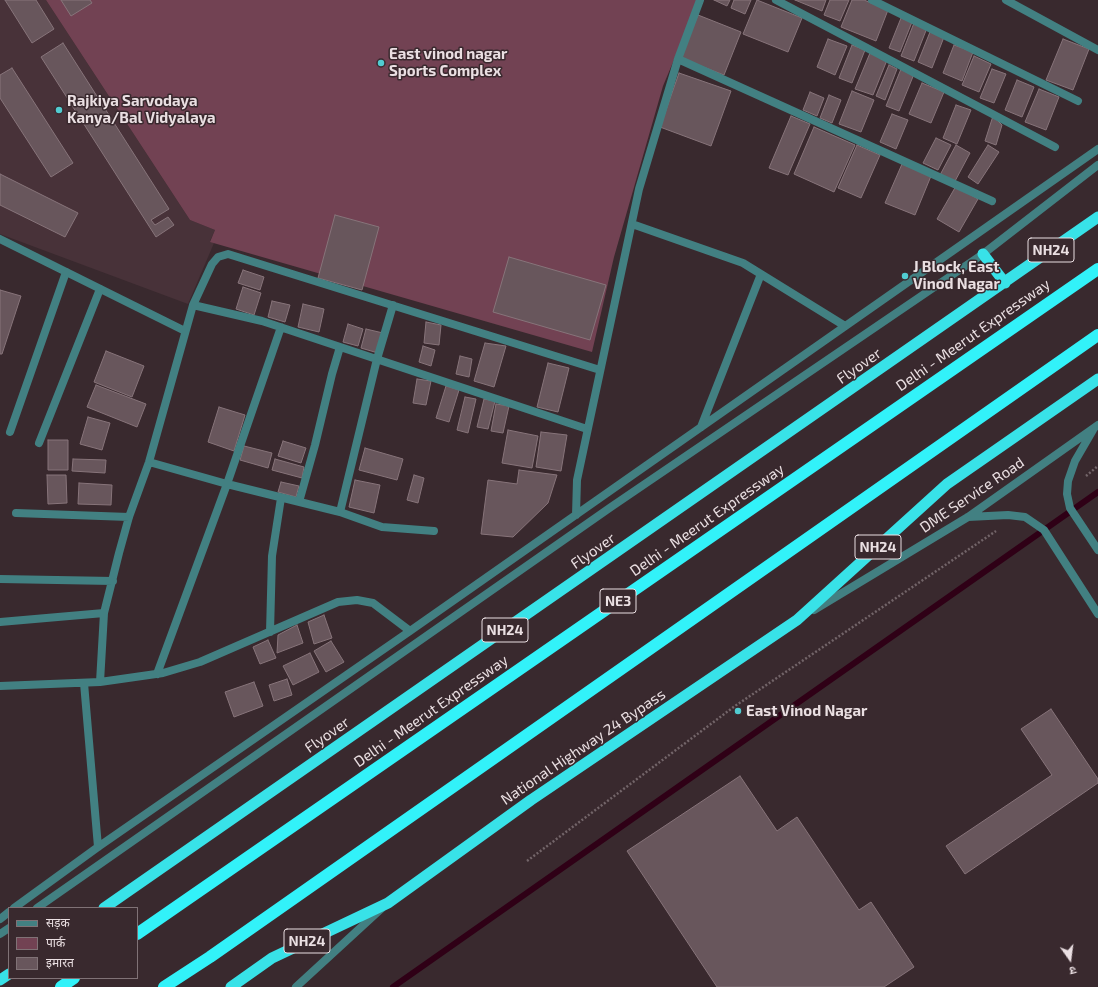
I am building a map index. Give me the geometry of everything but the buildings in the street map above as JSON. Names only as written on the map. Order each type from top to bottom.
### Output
[{"type":"highway","name":"Flyover","points":[[105,907],[1098,217]]},
{"type":"highway","points":[[983,254],[1005,283]]},
{"type":"highway","name":"Delhi - Meerut Expressway","points":[[138,933],[1098,269]]},
{"type":"highway","points":[[164,987],[210,957],[1098,335]]},
{"type":"highway","name":"NH24","points":[[796,620],[947,484],[1098,379]]},
{"type":"highway","name":"National Highway 24 Bypass","points":[[388,902],[531,800],[796,620]]},
{"type":"highway","name":"NH24","points":[[231,987],[272,958],[388,902]]},
{"type":"highway","points":[[61,987],[73,979]]},
{"type":"street","points":[[576,515],[577,480],[639,190],[678,59],[700,0]]},
{"type":"street","points":[[776,0],[1055,147]]},
{"type":"street","points":[[872,0],[1078,100]]},
{"type":"street","points":[[1006,0],[1098,50]]},
{"type":"street","points":[[678,59],[992,201]]},
{"type":"street","points":[[15,907],[98,847],[410,631],[1098,149]]},
{"type":"street","points":[[39,907],[617,502],[983,254],[1098,165]]},
{"type":"street","points":[[632,224],[743,263],[845,326]]},
{"type":"street","points":[[0,239],[186,331]]},
{"type":"street","points":[[100,682],[104,613],[113,581],[118,553],[148,462],[193,305],[212,264],[218,257],[228,254],[600,370]]},
{"type":"street","points":[[10,432],[66,272]]},
{"type":"street","points":[[700,428],[761,274]]},
{"type":"street","points":[[39,443],[100,289]]},
{"type":"street","points":[[193,305],[262,321],[587,429]]},
{"type":"street","points":[[340,512],[377,359],[393,306]]},
{"type":"street","points":[[157,674],[281,328]]},
{"type":"street","points":[[299,502],[340,347]]},
{"type":"street","points":[[1096,426],[1075,461],[1068,481],[1067,494],[1070,508],[1098,550]]},
{"type":"street","name":"DME Service Road","points":[[796,620],[968,517],[1096,426]]},
{"type":"street","points":[[148,462],[226,484],[340,512],[382,527],[434,531]]},
{"type":"street","points":[[270,632],[272,556],[281,498]]},
{"type":"street","points":[[16,513],[129,517]]},
{"type":"street","points":[[968,517],[1008,515],[1025,518],[1044,530],[1098,614]]},
{"type":"street","points":[[0,579],[113,581]]},
{"type":"street","points":[[0,686],[100,682],[157,674],[200,662],[338,602],[357,600],[373,603],[410,631]]},
{"type":"street","points":[[0,622],[104,613]]},
{"type":"street","points":[[84,683],[98,847]]},
{"type":"street","points":[[296,987],[388,902]]},
{"type":"path","points":[[528,861],[734,706],[1001,528]]},
{"type":"shaded area","name":"Rajkiya Sarvodaya Kanya/Bal Vidyalaya","points":[[0,0],[46,0],[190,220],[215,230],[210,241],[214,243],[188,304],[0,234]]},
{"type":"green space","points":[[46,0],[699,0],[663,86],[614,257],[592,352],[210,242],[215,230],[190,220]]},
{"type":"waterway","points":[[393,987],[1098,492]]},
{"type":"place","name":"East vinod nagar Sports Complex","points":[[381,63]]},
{"type":"place","name":"Rajkiya Sarvodaya Kanya/Bal Vidyalaya","points":[[59,110]]},
{"type":"place","name":"J Block, East Vinod Nagar","points":[[905,276]]},
{"type":"place","name":"East Vinod Nagar","points":[[738,711]]}]
